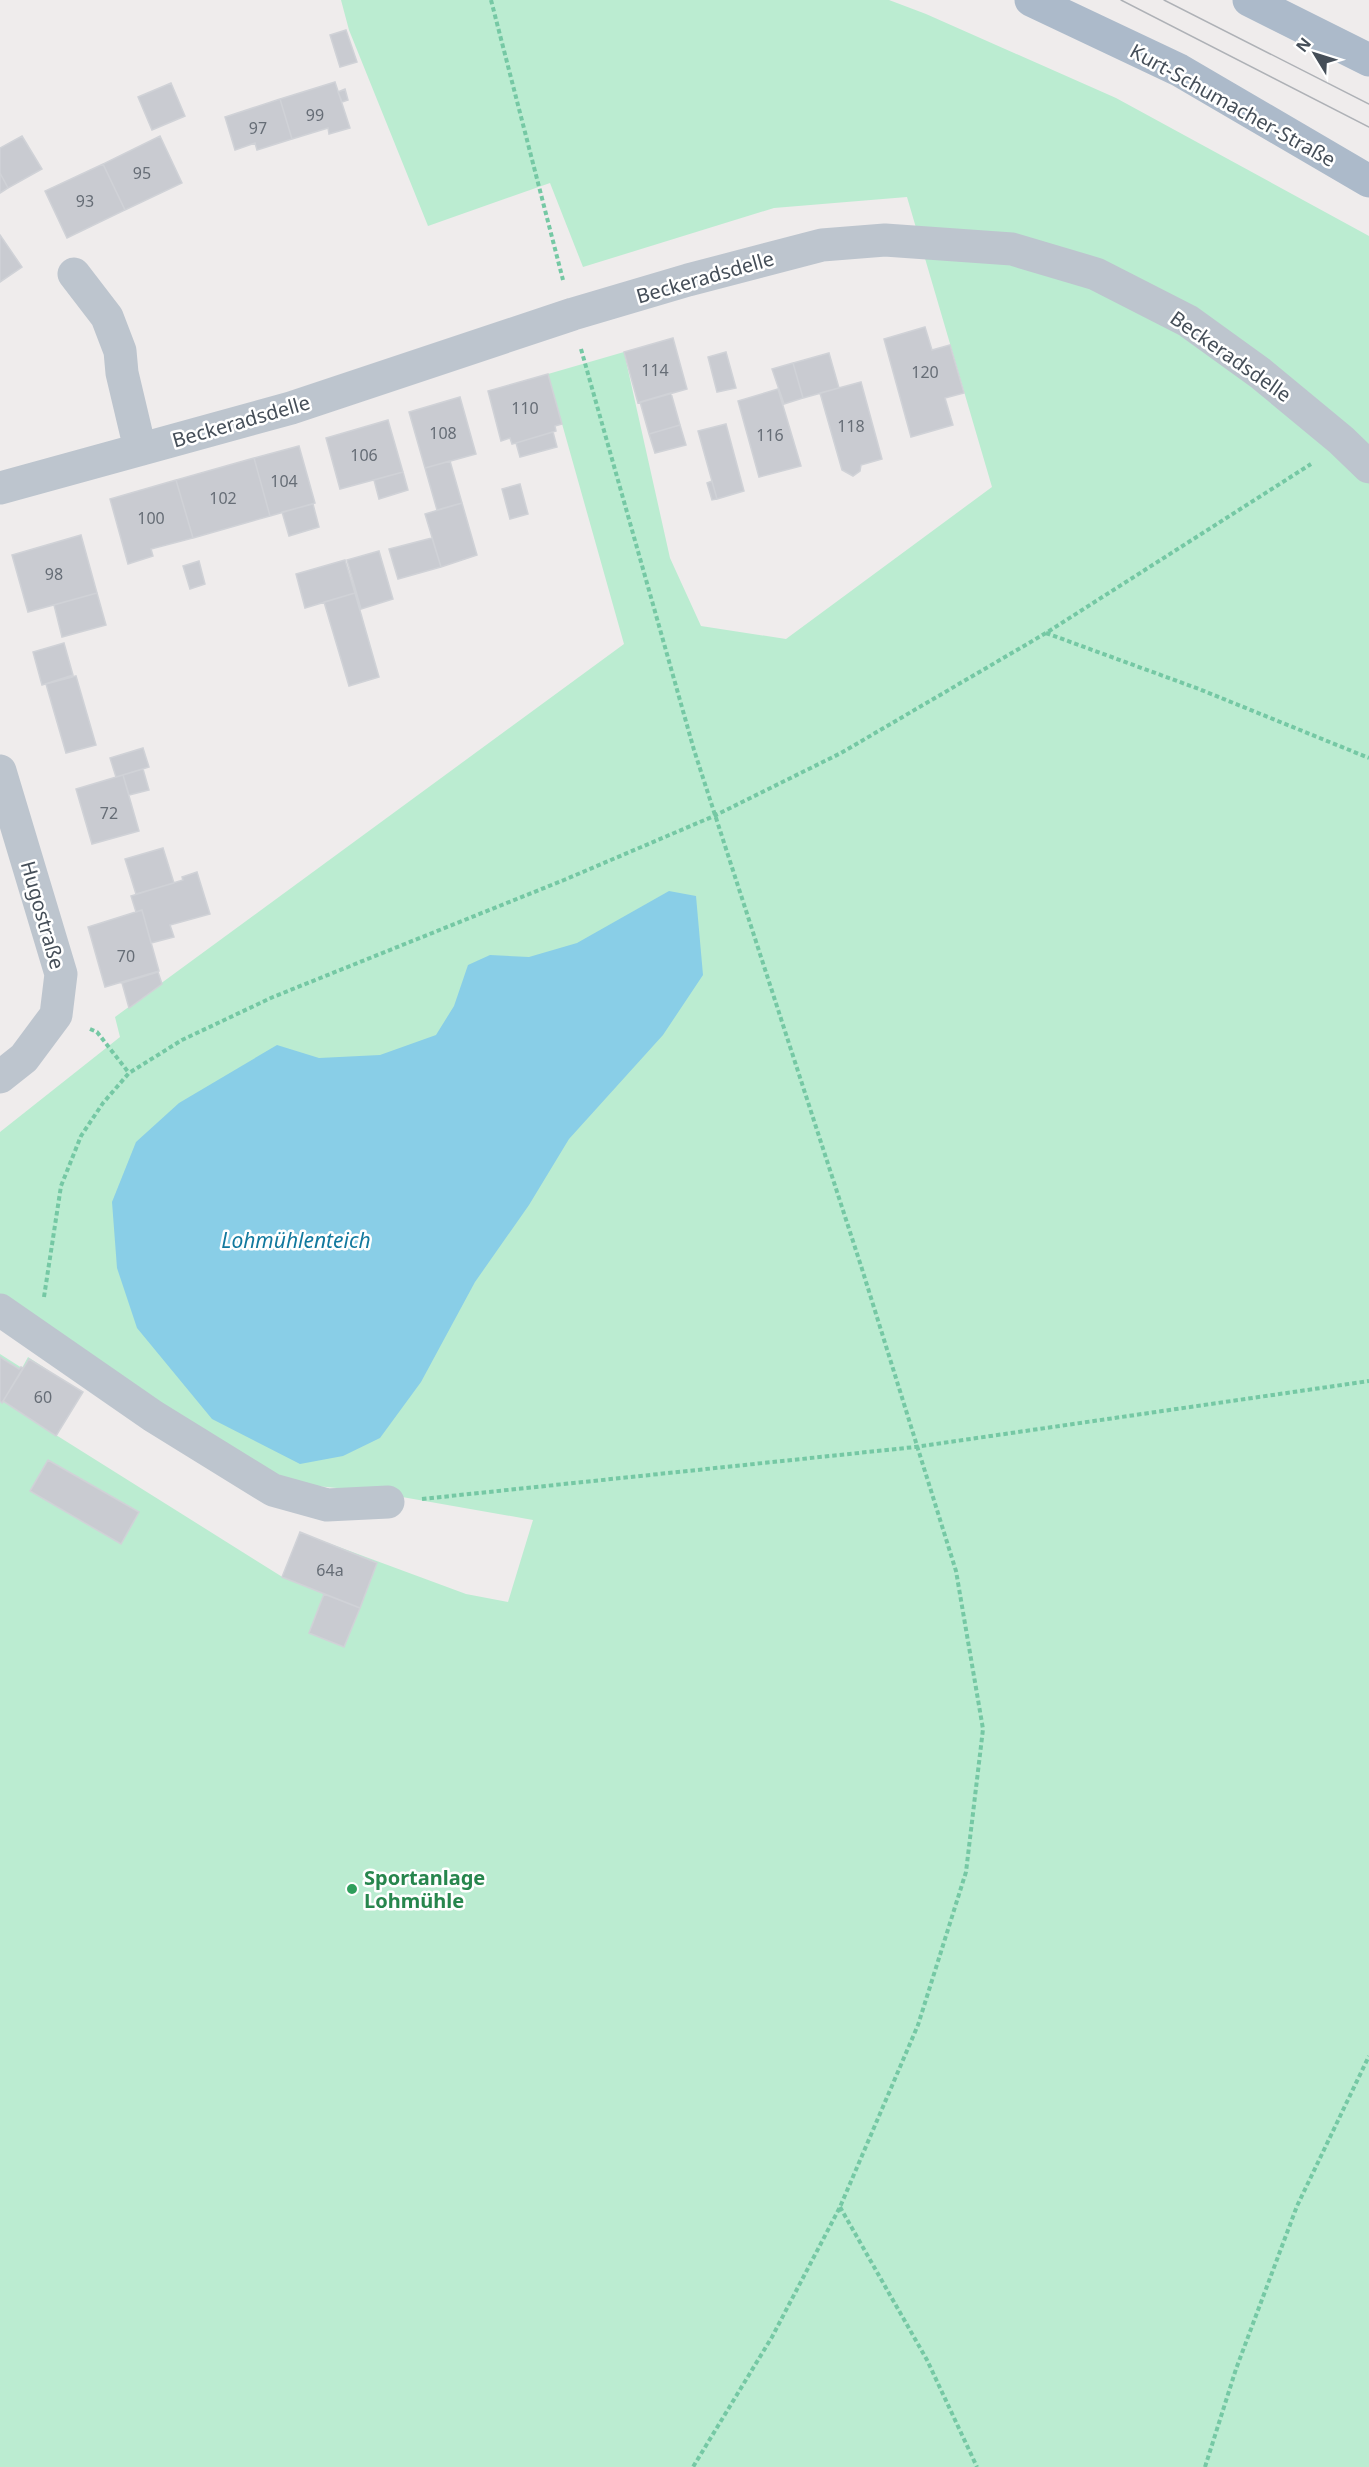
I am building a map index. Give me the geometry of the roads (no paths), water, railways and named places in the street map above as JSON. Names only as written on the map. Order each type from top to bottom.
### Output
[{"type":"main road","name":"Kurt-Schumacher-Straße","points":[[1031,0],[1179,70],[1369,181]]},
{"type":"main road","points":[[1250,0],[1369,60]]},
{"type":"street","name":"Beckeradsdelle","points":[[0,488],[291,408],[573,314],[688,279],[822,245],[885,240],[1012,249],[1096,274],[1188,321],[1260,373],[1341,440],[1369,467]]},
{"type":"street","points":[[74,274],[92,295],[110,325],[120,351],[122,373],[140,449]]},
{"type":"street","name":"Hugostraße","points":[[0,771],[61,974],[56,1015],[24,1058],[0,1077]]},
{"type":"street","points":[[0,1311],[153,1416],[273,1490],[327,1505],[388,1502]]},
{"type":"water","name":"Lohmühlenteich","points":[[669,891],[696,896],[703,975],[663,1035],[569,1139],[529,1205],[475,1282],[421,1382],[380,1438],[343,1456],[300,1464],[212,1419],[137,1328],[117,1268],[112,1202],[136,1142],[179,1103],[277,1045],[319,1058],[380,1055],[436,1035],[454,1006],[468,965],[490,955],[529,957],[577,943]]},
{"type":"tram line","points":[[1121,0],[1369,127]]},
{"type":"tram line","points":[[1164,0],[1369,104]]},
{"type":"place","name":"Sportanlage Lohmühle","points":[[352,1889]]}]
